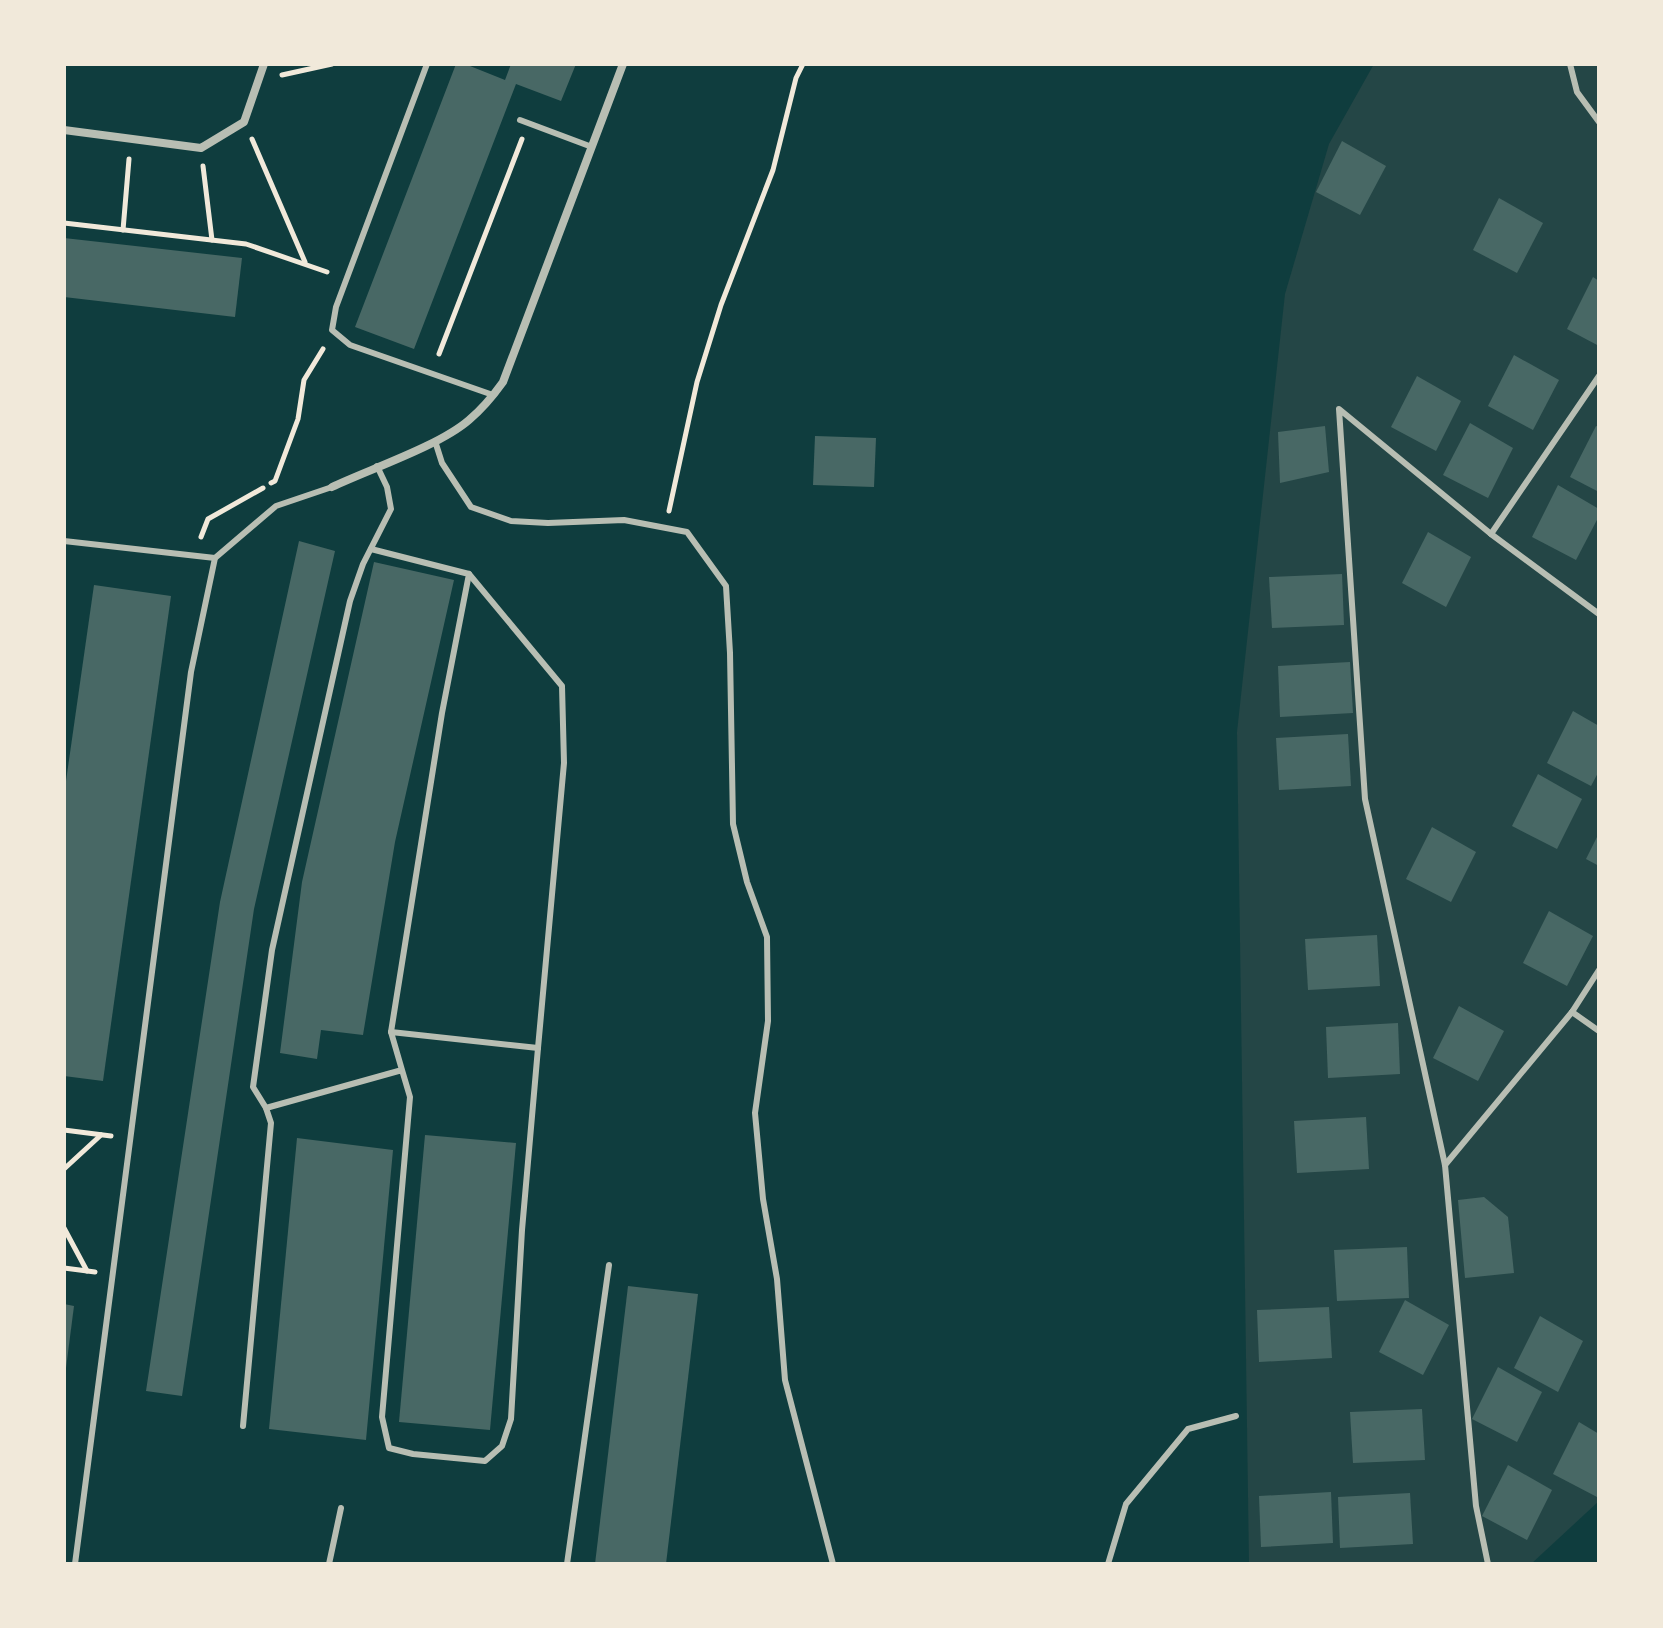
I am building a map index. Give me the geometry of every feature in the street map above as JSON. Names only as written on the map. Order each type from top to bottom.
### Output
[{"type":"street","points":[[64,130],[201,148],[244,122],[264,64]]},
{"type":"street","points":[[332,487],[435,441],[467,422],[503,382],[623,64]]},
{"type":"lane","points":[[427,64],[336,307],[332,330],[350,345],[493,395]]},
{"type":"lane","points":[[1570,64],[1577,92],[1599,122]]},
{"type":"lane","points":[[520,120],[592,147]]},
{"type":"lane","points":[[1491,534],[1599,376]]},
{"type":"lane","points":[[1488,1564],[1476,1506],[1445,1165],[1365,799],[1339,409],[1491,534],[1599,614]]},
{"type":"lane","points":[[435,441],[442,463],[471,507],[511,521],[624,520],[687,532],[726,586],[733,824],[747,882],[767,937],[768,1021],[755,1113],[763,1199],[777,1279],[785,1380],[833,1564]]},
{"type":"lane","points":[[243,1426],[271,1123],[253,1087],[272,950],[350,601],[391,509],[387,487],[377,466]]},
{"type":"lane","points":[[75,1564],[191,672],[215,558],[276,506],[332,487]]},
{"type":"lane","points":[[64,541],[215,558]]},
{"type":"lane","points":[[371,549],[469,574],[562,686],[564,763],[522,1230],[511,1419],[502,1446],[485,1461],[413,1454],[389,1448],[382,1417],[410,1097],[391,1032],[442,713],[469,574]]},
{"type":"lane","points":[[1445,1165],[1572,1012],[1599,970]]},
{"type":"lane","points":[[1572,1012],[1599,1031]]},
{"type":"lane","points":[[391,1032],[538,1048]]},
{"type":"lane","points":[[266,1108],[402,1070]]},
{"type":"lane","points":[[567,1564],[609,1265]]},
{"type":"lane","points":[[1108,1564],[1126,1504],[1188,1429],[1236,1416]]},
{"type":"lane","points":[[329,1564],[341,1508]]},
{"type":"path","points":[[258,80],[332,64]]},
{"type":"path","points":[[666,528],[697,382],[721,305],[773,170],[796,78],[803,64]]},
{"type":"path","points":[[244,122],[305,263]]},
{"type":"path","points":[[431,374],[528,123]]},
{"type":"path","points":[[123,230],[131,139]]},
{"type":"path","points":[[201,148],[212,240]]},
{"type":"path","points":[[64,223],[246,244],[347,279]]},
{"type":"path","points":[[195,555],[208,519],[275,481],[298,419],[304,380],[321,352],[337,334]]},
{"type":"path","points":[[64,1130],[130,1139]]},
{"type":"path","points":[[64,1169],[101,1135]]},
{"type":"path","points":[[64,1228],[87,1271]]},
{"type":"path","points":[[64,1268],[113,1274]]},
{"type":"shaded area","points":[[1374,64],[1599,64],[1599,1501],[1531,1564],[1249,1564],[1237,732],[1285,294],[1329,144]]},
{"type":"building","points":[[456,64],[465,64],[505,80],[511,64],[576,64],[561,101],[516,84],[414,349],[355,327]]},
{"type":"building","points":[[1342,141],[1386,166],[1360,215],[1316,192]]},
{"type":"building","points":[[1499,198],[1543,223],[1517,273],[1473,250]]},
{"type":"building","points":[[64,238],[242,258],[235,317],[64,297]]},
{"type":"building","points":[[1593,277],[1599,281],[1599,346],[1567,329]]},
{"type":"building","points":[[1514,355],[1559,380],[1533,430],[1488,406]]},
{"type":"building","points":[[1417,376],[1461,401],[1436,451],[1391,427]]},
{"type":"building","points":[[1470,423],[1513,448],[1488,498],[1443,475]]},
{"type":"building","points":[[1325,426],[1329,472],[1280,483],[1278,432]]},
{"type":"building","points":[[1596,426],[1599,427],[1599,492],[1570,477]]},
{"type":"building","points":[[815,436],[876,438],[874,487],[813,485]]},
{"type":"building","points":[[1558,485],[1599,509],[1599,516],[1576,560],[1532,537]]},
{"type":"building","points":[[1428,532],[1471,557],[1446,607],[1402,583]]},
{"type":"building","points":[[299,541],[335,551],[254,909],[182,1396],[146,1391],[220,902]]},
{"type":"building","points":[[374,562],[454,580],[395,842],[363,1035],[321,1030],[317,1059],[280,1053],[302,882]]},
{"type":"building","points":[[1342,574],[1344,625],[1272,628],[1269,577]]},
{"type":"building","points":[[94,585],[171,596],[103,1081],[64,1076],[64,795]]},
{"type":"building","points":[[1350,662],[1353,713],[1280,717],[1278,666]]},
{"type":"building","points":[[1573,711],[1599,726],[1599,771],[1591,786],[1547,763]]},
{"type":"building","points":[[1348,734],[1351,786],[1279,790],[1276,738]]},
{"type":"building","points":[[1538,774],[1582,799],[1557,849],[1512,826]]},
{"type":"building","points":[[1432,827],[1476,852],[1451,902],[1406,879]]},
{"type":"building","points":[[1599,833],[1599,866],[1586,859]]},
{"type":"building","points":[[1549,911],[1593,936],[1567,986],[1523,963]]},
{"type":"building","points":[[1377,935],[1380,986],[1308,990],[1305,939]]},
{"type":"building","points":[[1459,1006],[1504,1031],[1478,1081],[1433,1058]]},
{"type":"building","points":[[1398,1023],[1400,1074],[1328,1078],[1326,1027]]},
{"type":"building","points":[[1366,1117],[1369,1169],[1297,1173],[1294,1121]]},
{"type":"building","points":[[425,1135],[516,1143],[490,1430],[399,1422]]},
{"type":"building","points":[[297,1138],[393,1150],[366,1440],[269,1429]]},
{"type":"building","points":[[1484,1197],[1508,1217],[1514,1273],[1465,1278],[1458,1200]]},
{"type":"building","points":[[1407,1247],[1409,1298],[1337,1301],[1334,1250]]},
{"type":"building","points":[[628,1286],[698,1294],[666,1564],[595,1564]]},
{"type":"building","points":[[1405,1300],[1449,1325],[1423,1375],[1379,1352]]},
{"type":"building","points":[[64,1304],[74,1306],[66,1368],[64,1368]]},
{"type":"building","points":[[1329,1307],[1332,1358],[1259,1362],[1257,1310]]},
{"type":"building","points":[[1540,1316],[1583,1341],[1558,1392],[1514,1368]]},
{"type":"building","points":[[1498,1367],[1542,1392],[1517,1442],[1472,1419]]},
{"type":"building","points":[[1422,1409],[1425,1460],[1353,1463],[1350,1412]]},
{"type":"building","points":[[1579,1422],[1599,1434],[1597,1497],[1553,1474]]},
{"type":"building","points":[[1508,1465],[1552,1490],[1527,1540],[1482,1516]]},
{"type":"building","points":[[1331,1492],[1333,1543],[1261,1547],[1259,1496]]},
{"type":"building","points":[[1410,1493],[1413,1544],[1340,1548],[1338,1497]]}]
